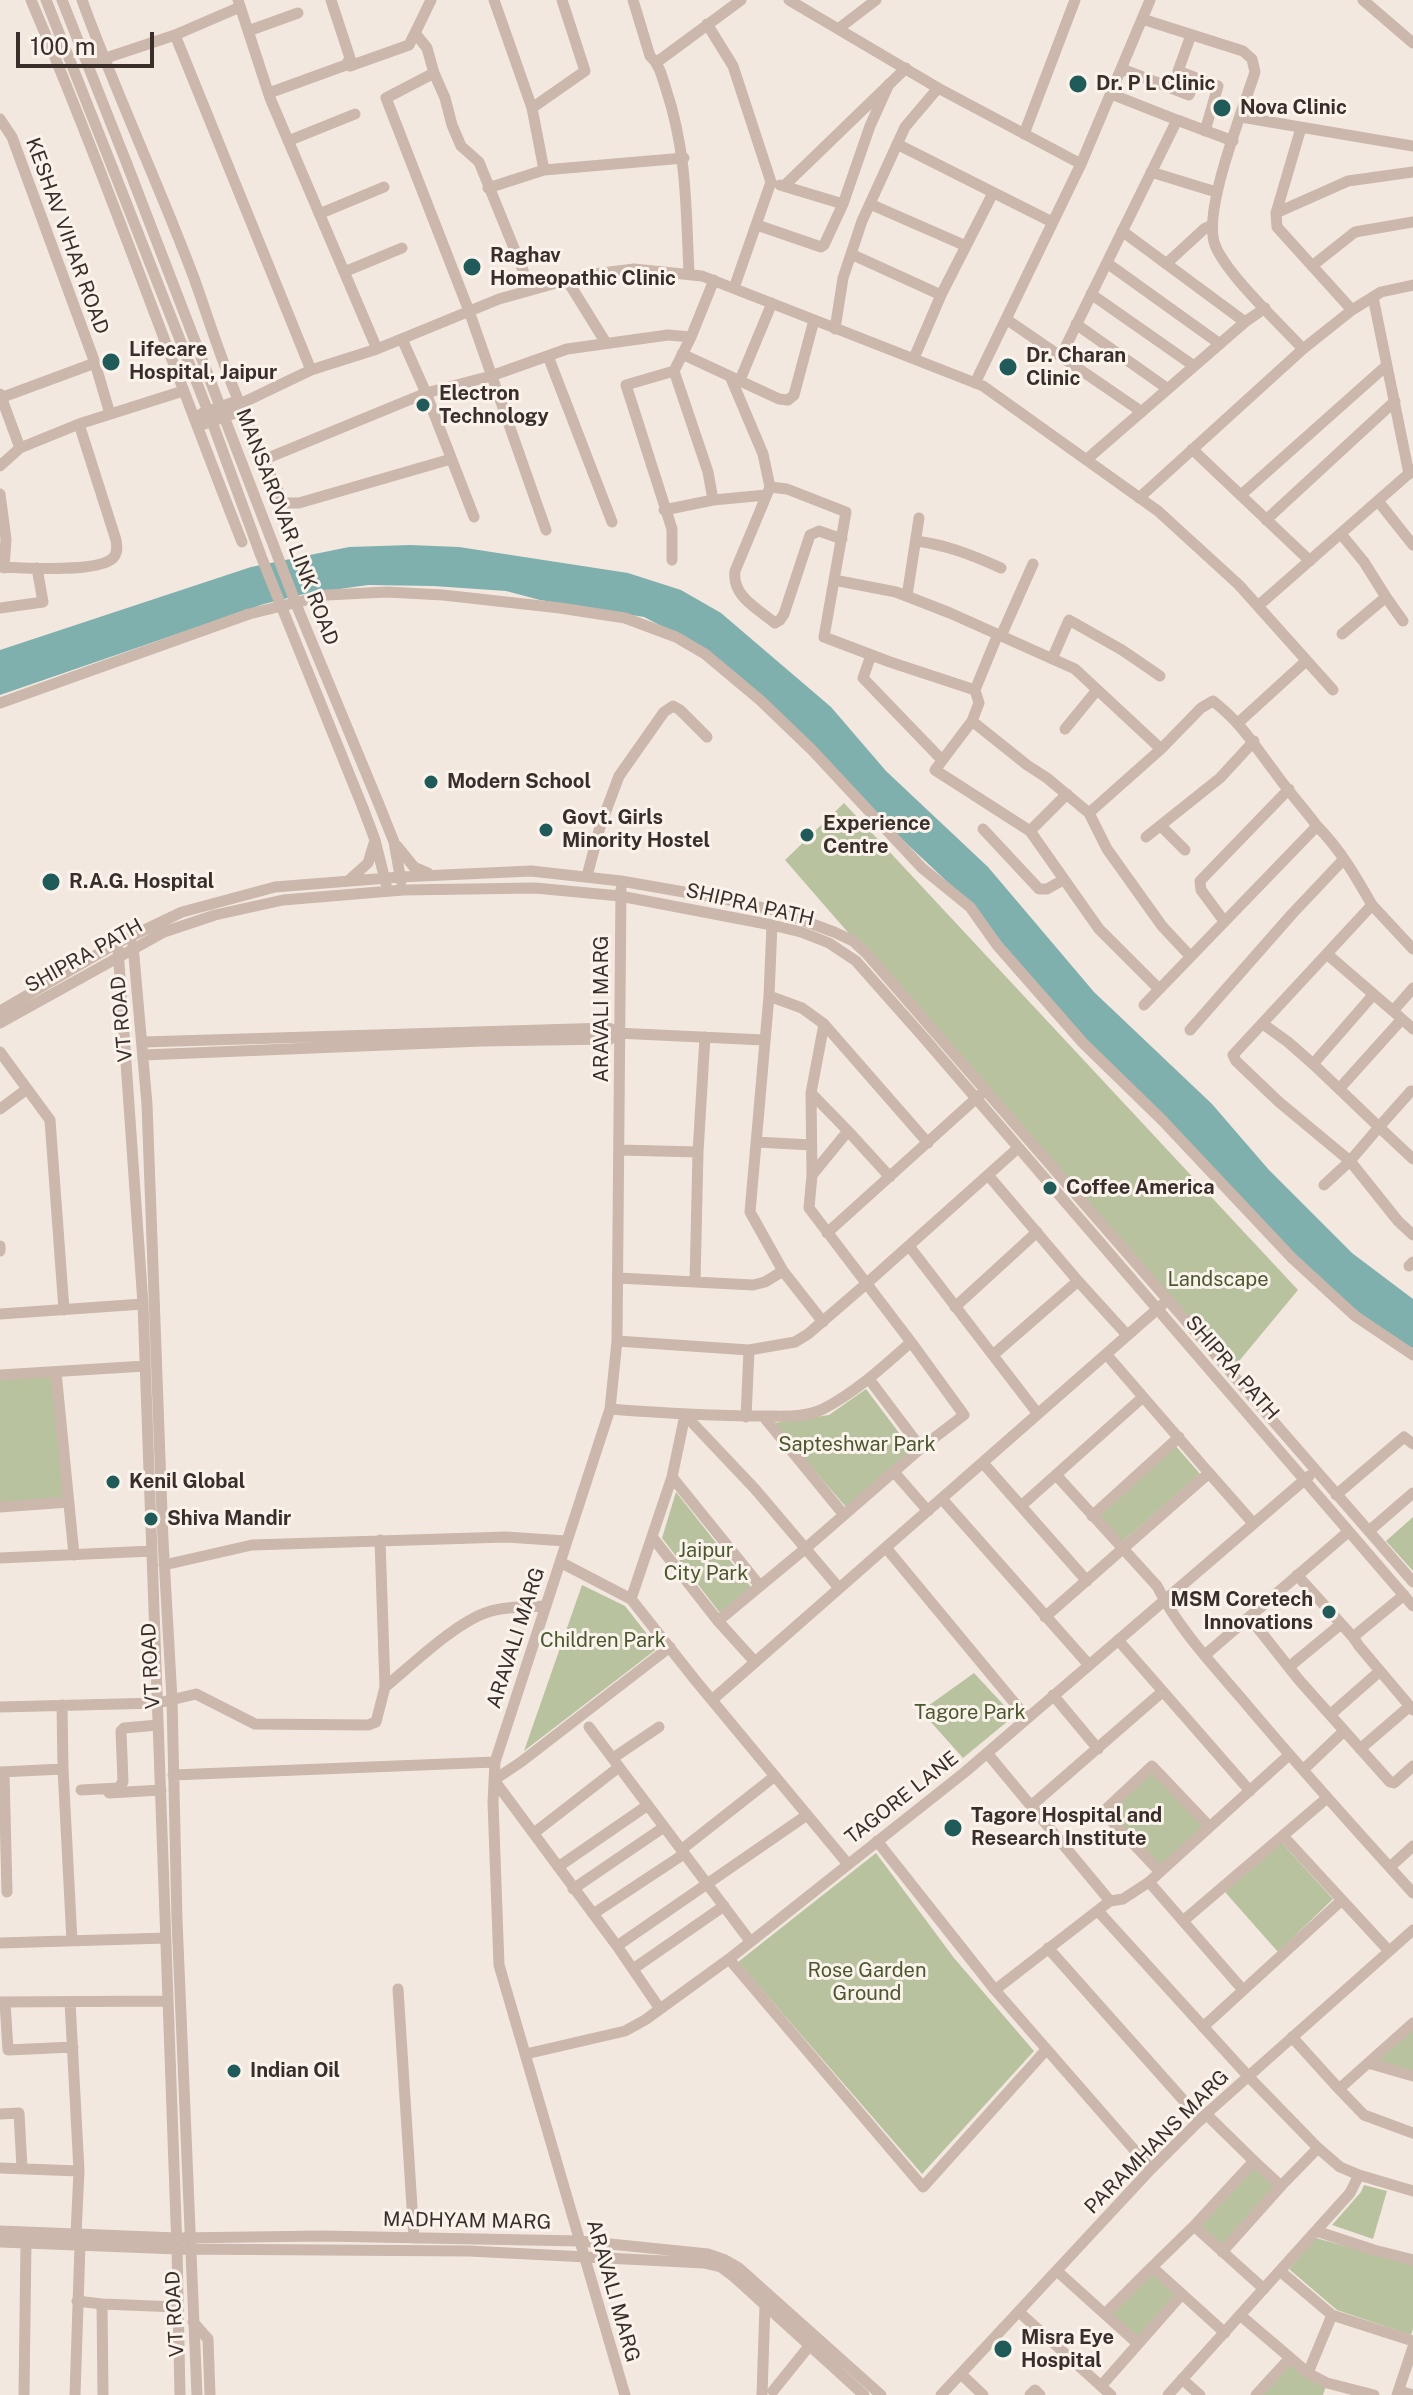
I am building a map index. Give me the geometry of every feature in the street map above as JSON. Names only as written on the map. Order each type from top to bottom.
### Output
[{"type":"street","points":[[31,0],[76,91],[183,391],[242,542]]},
{"type":"street","name":"MANSAROVAR LINK ROAD","points":[[46,0],[76,91],[113,169],[211,419],[266,570],[363,808],[388,892]]},
{"type":"street","name":"MANSAROVAR LINK ROAD","points":[[62,0],[296,604],[394,842],[403,890]]},
{"type":"street","points":[[82,0],[193,278],[238,405],[284,503],[291,504],[451,459]]},
{"type":"street","points":[[269,93],[346,65],[350,58],[331,0]]},
{"type":"street","points":[[350,66],[409,45],[431,0]]},
{"type":"street","points":[[494,0],[532,108],[544,170]]},
{"type":"street","points":[[532,108],[585,71],[562,0]]},
{"type":"street","points":[[633,0],[650,56],[657,62],[674,114],[684,158],[689,274]]},
{"type":"street","points":[[657,62],[741,0]]},
{"type":"street","points":[[789,0],[925,81],[1081,164]]},
{"type":"street","points":[[838,29],[876,0]]},
{"type":"street","points":[[1024,134],[1075,0]]},
{"type":"street","points":[[975,383],[1081,164],[1150,0]]},
{"type":"street","points":[[1363,0],[1413,43]]},
{"type":"street","points":[[88,64],[175,35],[239,4],[288,141],[377,349]]},
{"type":"street","points":[[248,31],[298,13]]},
{"type":"street","points":[[1142,19],[1243,51],[1252,59],[1255,72],[1216,192],[1211,232],[1227,266],[1303,349]]},
{"type":"street","points":[[707,24],[733,66],[771,182],[734,288]]},
{"type":"street","points":[[415,33],[427,48],[461,146],[479,162],[531,290]]},
{"type":"street","points":[[175,35],[311,370]]},
{"type":"street","points":[[1191,35],[1178,71],[1218,86],[1205,131]]},
{"type":"street","points":[[1122,69],[1189,95],[1196,78]]},
{"type":"street","points":[[784,186],[889,84],[909,70]]},
{"type":"street","points":[[434,73],[386,98],[469,311],[546,530]]},
{"type":"street","points":[[757,225],[821,247],[828,240],[889,84]]},
{"type":"street","points":[[835,329],[843,278],[870,204],[905,127],[938,88]]},
{"type":"street","points":[[1111,94],[1233,141]]},
{"type":"street","points":[[288,141],[355,114]]},
{"type":"street","points":[[1241,117],[1413,146]]},
{"type":"street","name":"KESHAV VIHAR ROAD","points":[[0,119],[95,363],[110,414]]},
{"type":"street","points":[[1061,356],[1177,120]]},
{"type":"street","points":[[1301,128],[1276,213],[1277,227],[1352,310]]},
{"type":"street","points":[[897,144],[1052,222]]},
{"type":"street","points":[[488,188],[544,170],[684,158]]},
{"type":"street","points":[[1151,172],[1216,192]]},
{"type":"street","points":[[1276,213],[1348,181],[1413,172]]},
{"type":"street","points":[[771,182],[843,204]]},
{"type":"street","points":[[319,214],[384,187]]},
{"type":"street","points":[[914,358],[941,295],[993,193]]},
{"type":"street","points":[[870,204],[966,246]]},
{"type":"street","points":[[1312,266],[1355,232],[1413,222]]},
{"type":"street","points":[[1166,264],[1212,225]]},
{"type":"street","points":[[1122,231],[1245,322]]},
{"type":"street","points":[[344,272],[402,248]]},
{"type":"street","points":[[851,254],[941,295]]},
{"type":"street","points":[[1107,263],[1220,344]]},
{"type":"street","points":[[197,421],[201,414],[231,403],[238,405],[311,370],[377,349],[499,299],[585,275],[634,269],[702,276],[983,386],[1158,511],[1237,582],[1333,690]]},
{"type":"street","points":[[567,280],[606,343]]},
{"type":"street","points":[[713,500],[708,472],[674,371],[714,280]]},
{"type":"street","points":[[1139,498],[1303,349],[1352,310],[1381,292],[1413,285]]},
{"type":"street","points":[[1091,294],[1194,366]]},
{"type":"street","points":[[1258,606],[1411,472],[1373,297]]},
{"type":"street","points":[[772,303],[735,378],[763,454],[768,491],[735,571],[734,579],[741,595],[775,623],[784,614],[810,535],[819,531],[842,539]]},
{"type":"street","points":[[1086,460],[1265,308]]},
{"type":"street","points":[[1006,319],[1142,412]]},
{"type":"street","points":[[682,354],[779,399],[788,400],[792,398],[814,320]]},
{"type":"street","points":[[1076,324],[1168,389]]},
{"type":"street","points":[[263,460],[426,393],[491,376],[567,349],[668,335],[691,337]]},
{"type":"street","points":[[402,339],[474,517]]},
{"type":"street","points":[[548,356],[612,522]]},
{"type":"street","points":[[20,448],[0,396],[95,363]]},
{"type":"street","points":[[1241,495],[1386,366]]},
{"type":"street","points":[[672,560],[672,529],[626,385],[674,371]]},
{"type":"street","points":[[0,466],[20,448],[79,424],[183,391]]},
{"type":"street","points":[[1266,520],[1395,401]]},
{"type":"street","points":[[0,494],[6,539],[2,568],[87,568],[112,559],[116,554],[116,540],[79,424]]},
{"type":"street","points":[[1192,449],[1310,561]]},
{"type":"street","points":[[664,510],[787,489],[846,512],[824,637],[975,690]]},
{"type":"street","points":[[1378,501],[1412,543]]},
{"type":"street","points":[[907,596],[919,518]]},
{"type":"street","points":[[1341,534],[1364,562],[1403,621]]},
{"type":"street","points":[[916,541],[964,551],[1001,568]]},
{"type":"street","points":[[1033,564],[975,690],[979,703],[972,721],[935,770],[1030,831],[1099,929],[1159,989]]},
{"type":"street","points":[[0,608],[43,602],[37,568]]},
{"type":"street","points":[[834,580],[907,596],[1075,669],[1161,749]]},
{"type":"street","points":[[0,703],[249,614],[327,595],[387,592],[443,595],[560,608],[625,618],[676,637],[705,654],[760,700],[812,750],[922,868],[970,907],[997,945],[1083,1043],[1162,1120],[1292,1258],[1355,1316],[1413,1355]]},
{"type":"street","points":[[1342,634],[1386,597]]},
{"type":"street","points":[[1052,659],[1069,620],[1160,676]]},
{"type":"street","points":[[871,655],[863,678],[942,760]]},
{"type":"street","points":[[1238,723],[1306,661]]},
{"type":"street","points":[[1065,729],[1097,690]]},
{"type":"street","points":[[1089,813],[1161,749],[1201,708],[1213,701],[1254,741],[1344,859],[1372,905],[1413,949]]},
{"type":"street","points":[[587,876],[603,818],[619,776],[664,712],[673,706],[680,710],[707,737]]},
{"type":"street","points":[[972,721],[1089,813],[1107,849],[1162,926],[1190,956]]},
{"type":"street","points":[[1146,837],[1220,778],[1254,741]]},
{"type":"street","points":[[1224,921],[1201,890],[1200,881],[1289,789]]},
{"type":"street","points":[[1030,831],[1067,794]]},
{"type":"street","points":[[1161,826],[1185,850]]},
{"type":"street","points":[[1144,1005],[1317,826]]},
{"type":"street","points":[[983,829],[1039,889],[1047,889],[1063,880]]},
{"type":"street","points":[[348,882],[368,863],[375,840]]},
{"type":"street","points":[[394,842],[414,867],[436,876]]},
{"type":"street","points":[[1190,1030],[1344,859]]},
{"type":"street","name":"SHIPRA PATH","points":[[0,1023],[118,949],[131,936],[182,912],[275,887],[531,871],[587,876],[777,911],[853,941],[986,1089],[1413,1582]]},
{"type":"street","name":"ARAVALI MARG","points":[[621,881],[617,1341],[610,1409],[495,1762],[493,1802],[499,1965],[625,2395]]},
{"type":"street","name":"SHIPRA PATH","points":[[0,1011],[118,949],[135,949],[164,932],[215,915],[273,902],[403,890],[535,888],[620,896],[772,925],[829,943],[856,961],[1413,1606]]},
{"type":"street","points":[[1372,905],[1234,1053],[1234,1058],[1279,1102],[1350,1161],[1413,1235]]},
{"type":"street","points":[[772,925],[769,996],[750,1212],[783,1271],[823,1322]]},
{"type":"street","name":"VT ROAD","points":[[131,936],[135,949],[143,1049],[172,1699],[177,2069],[183,2243],[193,2322],[197,2395]]},
{"type":"street","name":"VT ROAD","points":[[118,949],[143,1304],[168,2001],[177,2069]]},
{"type":"street","points":[[1327,954],[1413,1029]]},
{"type":"street","points":[[1339,1089],[1397,1015],[1413,988]]},
{"type":"street","points":[[1313,1064],[1373,995]]},
{"type":"street","points":[[769,996],[802,1008],[824,1024],[928,1143]]},
{"type":"street","points":[[718,1621],[964,1415],[809,1208],[812,1175],[811,1093],[824,1024]]},
{"type":"street","points":[[1263,1024],[1313,1064],[1413,1159]]},
{"type":"street","points":[[143,1049],[608,1028],[618,1034],[764,1040]]},
{"type":"street","points":[[695,1282],[705,1037]]},
{"type":"street","points":[[0,1052],[50,1120],[64,1310]]},
{"type":"street","points":[[0,1109],[27,1089]]},
{"type":"street","points":[[827,1233],[986,1089]]},
{"type":"street","points":[[1324,1185],[1350,1161],[1412,1090]]},
{"type":"street","points":[[811,1093],[890,1177]]},
{"type":"street","points":[[812,1175],[848,1131]]},
{"type":"street","points":[[757,1142],[811,1145]]},
{"type":"street","points":[[617,1341],[749,1350],[795,1342],[823,1322],[1018,1148]]},
{"type":"street","points":[[620,1150],[698,1152]]},
{"type":"street","points":[[988,1175],[1127,1335]]},
{"type":"street","points":[[955,1307],[1037,1232]]},
{"type":"street","points":[[909,1246],[1038,1414]]},
{"type":"street","points":[[618,1278],[753,1285],[783,1271]]},
{"type":"street","points":[[993,1355],[1078,1281]]},
{"type":"street","points":[[712,1700],[1167,1301]]},
{"type":"street","points":[[0,1314],[143,1304]]},
{"type":"street","points":[[610,1409],[746,1417],[788,1417],[821,1410],[869,1379],[911,1342]]},
{"type":"street","points":[[746,1417],[749,1350]]},
{"type":"street","points":[[1106,1354],[1253,1523]]},
{"type":"street","points":[[0,1375],[145,1366]]},
{"type":"street","points":[[56,1372],[74,1555]]},
{"type":"street","points":[[869,1379],[921,1448]]},
{"type":"street","points":[[1021,1506],[1143,1397]]},
{"type":"street","points":[[631,1599],[672,1477],[685,1415]]},
{"type":"street","points":[[685,1415],[755,1489],[839,1588]]},
{"type":"street","points":[[763,1416],[844,1515]]},
{"type":"street","points":[[1092,1516],[1179,1437]]},
{"type":"street","points":[[1336,1495],[1404,1437],[1413,1444]]},
{"type":"street","points":[[983,1463],[1087,1581]]},
{"type":"street","name":"TAGORE LANE","points":[[526,2054],[625,2031],[804,1905],[847,1863],[987,1753],[1315,1471]]},
{"type":"street","points":[[894,1472],[928,1511]]},
{"type":"street","points":[[1045,1617],[1209,1473]]},
{"type":"street","points":[[1057,1476],[1157,1586],[1163,1599],[1205,1655],[1289,1755],[1413,1893]]},
{"type":"street","points":[[672,1477],[760,1586]]},
{"type":"street","points":[[1369,1531],[1413,1493]]},
{"type":"street","points":[[942,1499],[1089,1665]]},
{"type":"street","points":[[0,1507],[69,1502]]},
{"type":"street","points":[[1205,1655],[1348,1532]]},
{"type":"street","points":[[164,1565],[252,1545],[506,1537],[566,1541]]},
{"type":"street","points":[[653,1538],[718,1621],[755,1662]]},
{"type":"street","points":[[0,1707],[158,1703],[196,1694],[255,1724],[368,1725],[376,1722],[385,1687],[380,1540]]},
{"type":"street","points":[[887,1549],[1027,1718]]},
{"type":"street","points":[[0,1558],[152,1551]]},
{"type":"street","points":[[560,1562],[631,1599],[847,1863]]},
{"type":"street","points":[[1297,1575],[1411,1708],[1360,1749]]},
{"type":"street","points":[[1353,1637],[1404,1595]]},
{"type":"street","points":[[385,1687],[461,1626],[477,1617],[490,1611],[546,1606]]},
{"type":"street","points":[[1249,1617],[1390,1782],[1394,1783],[1413,1766]]},
{"type":"street","points":[[1289,1667],[1341,1624]]},
{"type":"street","points":[[1118,1640],[1250,1791]]},
{"type":"street","points":[[660,2009],[494,1780],[670,1647]]},
{"type":"street","points":[[1331,1714],[1380,1671]]},
{"type":"street","points":[[1031,1806],[1162,1692]]},
{"type":"street","points":[[1053,1695],[1098,1749]]},
{"type":"street","points":[[62,1705],[72,1941]]},
{"type":"street","points":[[81,1790],[118,1788],[123,1782],[121,1731],[124,1728],[158,1725]]},
{"type":"street","points":[[589,1727],[750,1941]]},
{"type":"street","points":[[534,1833],[659,1727]]},
{"type":"street","points":[[1303,1770],[1344,1731]]},
{"type":"street","points":[[987,1753],[1110,1901]]},
{"type":"street","points":[[995,1990],[1110,1901],[1123,1899],[1149,1882],[1289,1755]]},
{"type":"street","points":[[173,1775],[495,1762]]},
{"type":"street","points":[[1160,1872],[1103,1812],[1152,1766],[1209,1826]]},
{"type":"street","points":[[7,1892],[3,1879],[2,1772],[63,1769]]},
{"type":"street","points":[[593,1914],[682,1852],[775,1776]]},
{"type":"street","points":[[65,1795],[161,1790]]},
{"type":"street","points":[[1183,1921],[1327,1798]]},
{"type":"street","points":[[558,1867],[648,1805]]},
{"type":"street","points":[[617,1946],[807,1815]]},
{"type":"street","points":[[573,1889],[664,1827]]},
{"type":"street","points":[[1283,1836],[1389,1951]]},
{"type":"street","points":[[877,1841],[995,1990],[1151,2169]]},
{"type":"street","points":[[1390,1867],[1413,1846]]},
{"type":"street","points":[[1149,1882],[1243,1990]]},
{"type":"street","points":[[1203,2027],[1342,1900]]},
{"type":"street","points":[[633,1969],[724,1906]]},
{"type":"street","points":[[1098,1911],[1318,2148],[1340,2167],[1413,2191]]},
{"type":"street","name":"PARAMHANS MARG","points":[[941,2395],[1151,2169],[1248,2076],[1413,1930]]},
{"type":"street","points":[[0,1943],[166,1938]]},
{"type":"street","points":[[1048,1948],[1204,2117],[1281,2186]]},
{"type":"street","points":[[729,1959],[923,2187],[1046,2050]]},
{"type":"street","points":[[398,1989],[414,2238]]},
{"type":"street","points":[[73,2047],[8,2050],[2,2002],[168,2001]]},
{"type":"street","points":[[70,2002],[79,2171],[75,2395]]},
{"type":"street","points":[[1339,2089],[1413,2023]]},
{"type":"street","points":[[1292,2037],[1364,2115],[1413,2133]]},
{"type":"street","points":[[1368,2063],[1413,2076]]},
{"type":"street","points":[[0,2114],[19,2113],[22,2168]]},
{"type":"street","points":[[1222,2252],[1318,2148]]},
{"type":"street","points":[[1106,2313],[1254,2161]]},
{"type":"street","points":[[0,2168],[79,2171]]},
{"type":"street","points":[[1168,2395],[1350,2193],[1359,2175]]},
{"type":"street","points":[[1194,2226],[1264,2289]]},
{"type":"street","name":"MADHYAM MARG","points":[[0,2231],[78,2240]]},
{"type":"street","points":[[1316,2231],[1413,2260]]},
{"type":"street","name":"MADHYAM MARG","points":[[183,2243],[322,2236],[581,2241],[708,2254],[739,2268],[881,2395]]},
{"type":"street","name":"MADHYAM MARG","points":[[0,2242],[78,2240],[183,2243],[584,2255],[704,2263],[721,2267],[864,2395]]},
{"type":"street","points":[[24,2395],[26,2242]]},
{"type":"street","name":"VT ROAD","points":[[180,2395],[177,2307],[183,2243]]},
{"type":"street","points":[[1152,2267],[1225,2333]]},
{"type":"street","points":[[1057,2271],[1138,2344]]},
{"type":"street","points":[[1280,2271],[1332,2315],[1413,2344],[1398,2393],[1413,2395]]},
{"type":"street","points":[[1101,2386],[1182,2294]]},
{"type":"street","points":[[77,2301],[177,2307]]},
{"type":"street","points":[[102,2304],[103,2395]]},
{"type":"street","points":[[765,2305],[762,2381],[771,2394],[810,2345]]},
{"type":"street","points":[[1019,2312],[1111,2395]]},
{"type":"street","points":[[1240,2315],[1325,2389],[1374,2395]]},
{"type":"street","points":[[1308,2373],[1332,2315]]},
{"type":"street","points":[[193,2322],[208,2339],[210,2395]]},
{"type":"street","points":[[1256,2395],[1290,2358]]},
{"type":"street","points":[[961,2374],[983,2395]]},
{"type":"street","points":[[1182,2379],[1200,2395]]},
{"type":"street","points":[[1030,2395],[1035,2390],[1040,2395]]},
{"type":"green space","name":"Landscape","points":[[844,803],[1298,1290],[1230,1372],[785,860]]},
{"type":"green space","points":[[56,1372],[69,1502],[0,1507],[0,1375]]},
{"type":"green space","name":"Sapteshwar Park","points":[[866,1389],[912,1450],[846,1507],[773,1423],[829,1415]]},
{"type":"green space","points":[[1175,1445],[1200,1474],[1122,1542],[1098,1515]]},
{"type":"green space","name":"Jaipur City Park","points":[[676,1492],[751,1587],[720,1613],[662,1538]]},
{"type":"green space","points":[[1413,1517],[1413,1571],[1386,1541]]},
{"type":"green space","name":"Children Park","points":[[582,1585],[625,1606],[658,1648],[524,1751]]},
{"type":"green space","name":"Tagore Park","points":[[974,1673],[1014,1716],[963,1758],[921,1711]]},
{"type":"green space","points":[[1152,1770],[1204,1826],[1159,1868],[1107,1812]]},
{"type":"green space","points":[[1281,1842],[1333,1899],[1278,1952],[1225,1892]]},
{"type":"green space","name":"Rose Garden Ground","points":[[876,1853],[954,1958],[1034,2051],[922,2174],[738,1962]]},
{"type":"green space","points":[[1413,2023],[1413,2076],[1368,2063]]},
{"type":"green space","points":[[1254,2167],[1276,2187],[1221,2246],[1199,2225]]},
{"type":"green space","points":[[1364,2185],[1387,2191],[1373,2239],[1332,2225]]},
{"type":"green space","points":[[1316,2238],[1413,2265],[1411,2335],[1337,2310],[1289,2269]]},
{"type":"green space","points":[[1153,2268],[1181,2296],[1140,2342],[1106,2313]]},
{"type":"green space","points":[[1290,2358],[1327,2383],[1323,2395],[1256,2395]]},
{"type":"water","points":[[349,547],[459,547],[628,573],[681,590],[721,613],[831,707],[886,771],[988,867],[1094,992],[1212,1104],[1269,1170],[1352,1253],[1413,1299],[1413,1348],[1399,1342],[1328,1289],[1061,1014],[955,889],[692,642],[644,617],[540,600],[506,591],[368,585],[304,594],[264,604],[0,695],[0,650],[251,567]]},
{"type":"place","name":"Dr. P L Clinic","points":[[1078,84]]},
{"type":"place","name":"Nova Clinic","points":[[1222,108]]},
{"type":"place","name":"Raghav Homeopathic Clinic","points":[[472,267]]},
{"type":"place","name":"Lifecare Hospital, Jaipur","points":[[111,362]]},
{"type":"place","name":"Dr. Charan Clinic","points":[[1008,367]]},
{"type":"place","name":"Electron Technology","points":[[423,405]]},
{"type":"place","name":"Modern School","points":[[431,782]]},
{"type":"place","name":"Govt. Girls Minority Hostel","points":[[546,830]]},
{"type":"place","name":"Experience Centre","points":[[807,835]]},
{"type":"place","name":"R.A.G. Hospital","points":[[51,882]]},
{"type":"place","name":"Coffee America","points":[[1050,1188]]},
{"type":"place","name":"Kenil Global","points":[[113,1482]]},
{"type":"place","name":"Shiva Mandir","points":[[151,1519]]},
{"type":"place","name":"MSM Coretech Innovations","points":[[1329,1612]]},
{"type":"place","name":"Tagore Hospital and Research Institute","points":[[953,1828]]},
{"type":"place","name":"Indian Oil","points":[[234,2071]]},
{"type":"place","name":"Misra Eye Hospital","points":[[1003,2349]]}]
